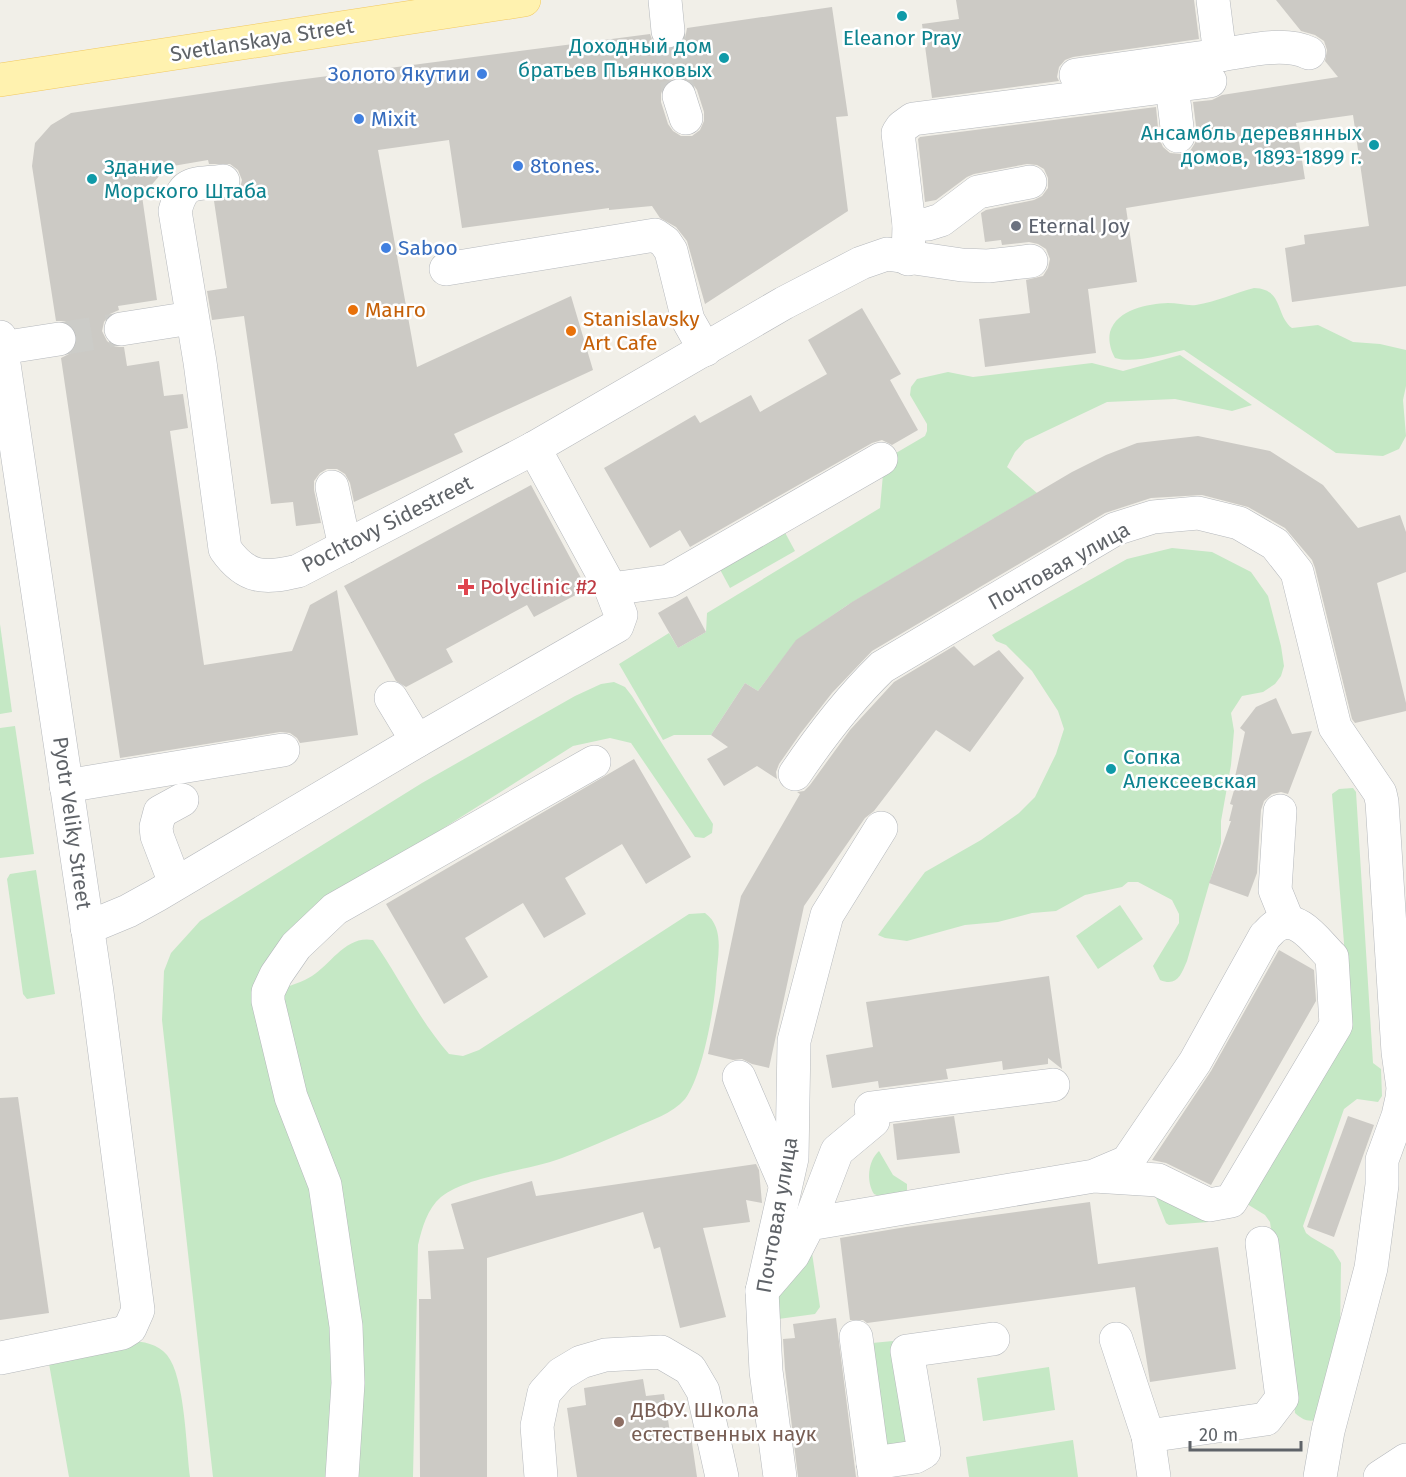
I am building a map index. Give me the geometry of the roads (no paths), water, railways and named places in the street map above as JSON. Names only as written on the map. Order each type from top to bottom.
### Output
[{"type":"main road","name":"Svetlanskaya Street","points":[[0,80],[416,8],[524,0]]},
{"type":"street","points":[[1213,0],[1215,68]]},
{"type":"street","points":[[908,259],[909,225],[898,133],[902,127],[914,119],[1172,85],[1276,48],[1301,49],[1309,53]]},
{"type":"street","points":[[1042,80],[1215,68]]},
{"type":"street","points":[[1172,85],[1178,136]]},
{"type":"street","name":"Pochtovy Sidestreet","points":[[223,181],[185,188],[175,211],[200,362],[225,549],[244,571],[276,577],[298,572],[534,448],[784,303],[861,263],[886,254],[908,259],[977,266],[1031,261]]},
{"type":"street","points":[[909,225],[928,224],[941,220],[978,192],[1030,182]]},
{"type":"street","points":[[446,269],[655,236],[665,242],[671,251],[688,320],[705,350]]},
{"type":"street","points":[[191,318],[136,327],[200,362]]},
{"type":"street","points":[[1,342],[58,339]]},
{"type":"street","name":"Pyotr Veliky Street","points":[[0,1358],[122,1333],[130,1328],[138,1310],[97,992],[1,342]]},
{"type":"street","points":[[87,928],[128,911],[617,626],[621,615],[611,589],[534,448]]},
{"type":"street","points":[[611,589],[669,581],[881,459]]},
{"type":"street","points":[[332,487],[345,548]]},
{"type":"street","name":"Почтовая улица","points":[[795,774],[822,734],[851,698],[882,667],[1115,529],[1153,517],[1198,513],[1239,523],[1275,544],[1297,572],[1335,727],[1380,793],[1396,841],[1398,1052],[1403,1088],[1394,1158],[1382,1185],[1371,1268],[1328,1431],[1320,1477]]},
{"type":"street","points":[[391,698],[417,741]]},
{"type":"street","points":[[66,786],[283,750]]},
{"type":"street","points":[[342,1477],[348,1383],[346,1326],[327,1197],[325,1185],[291,1097],[268,1001],[268,992],[276,975],[296,946],[335,909],[594,762]]},
{"type":"street","points":[[175,883],[156,827],[160,812],[182,800]]},
{"type":"street","points":[[1280,811],[1275,890],[1288,922]]},
{"type":"street","name":"Почтовая улица","points":[[780,1477],[766,1371],[762,1291],[792,1158],[794,1041],[827,915],[882,828]]},
{"type":"street","points":[[808,1224],[1094,1176],[1158,1180],[1209,1205],[1231,1201],[1336,1025],[1332,957],[1299,925],[1288,922],[1277,925],[1265,936],[1195,1062],[1127,1162],[1094,1176]]},
{"type":"street","points":[[1377,937],[1385,1046],[1398,1052]]},
{"type":"street","points":[[739,1077],[785,1184]]},
{"type":"street","points":[[762,1291],[794,1256],[837,1151],[861,1115],[873,1121],[871,1108],[1053,1084]]},
{"type":"street","points":[[1148,1436],[1266,1419],[1282,1398],[1262,1243]]},
{"type":"street","points":[[856,1337],[874,1470],[924,1452],[907,1351],[993,1339]]},
{"type":"street","points":[[1116,1339],[1148,1436],[1154,1477]]},
{"type":"street","points":[[541,1477],[537,1426],[544,1393],[561,1374],[581,1362],[605,1355],[661,1352],[690,1369],[703,1392],[722,1477]]},
{"type":"street","points":[[1380,1477],[1406,1461]]},
{"type":"tunnel","points":[[668,31],[679,96]]},
{"type":"tunnel","points":[[59,339],[121,329]]},
{"type":"place","name":"Eleanor Pray","points":[[902,16]]},
{"type":"place","name":"Доходный дом братьев Пьянковых","points":[[724,58]]},
{"type":"place","name":"Золото Якутии","points":[[482,74]]},
{"type":"place","name":"Mixit","points":[[359,119]]},
{"type":"place","name":"Ансамбль деревянных домов, 1893-1899 г.","points":[[1374,145]]},
{"type":"place","name":"8tones.","points":[[518,166]]},
{"type":"place","name":"Здание Морского Штаба","points":[[92,179]]},
{"type":"place","name":"Eternal Joy","points":[[1016,226]]},
{"type":"place","name":"Saboo","points":[[386,248]]},
{"type":"place","name":"Манго","points":[[353,310]]},
{"type":"place","name":"Stanislavsky Art Cafe","points":[[571,331]]},
{"type":"place","name":"Polyclinic #2","points":[[466,587]]},
{"type":"place","name":"Сопка Алексеевская","points":[[1111,769]]},
{"type":"place","name":"ДВФУ. Школа естественных наук","points":[[619,1422]]}]
